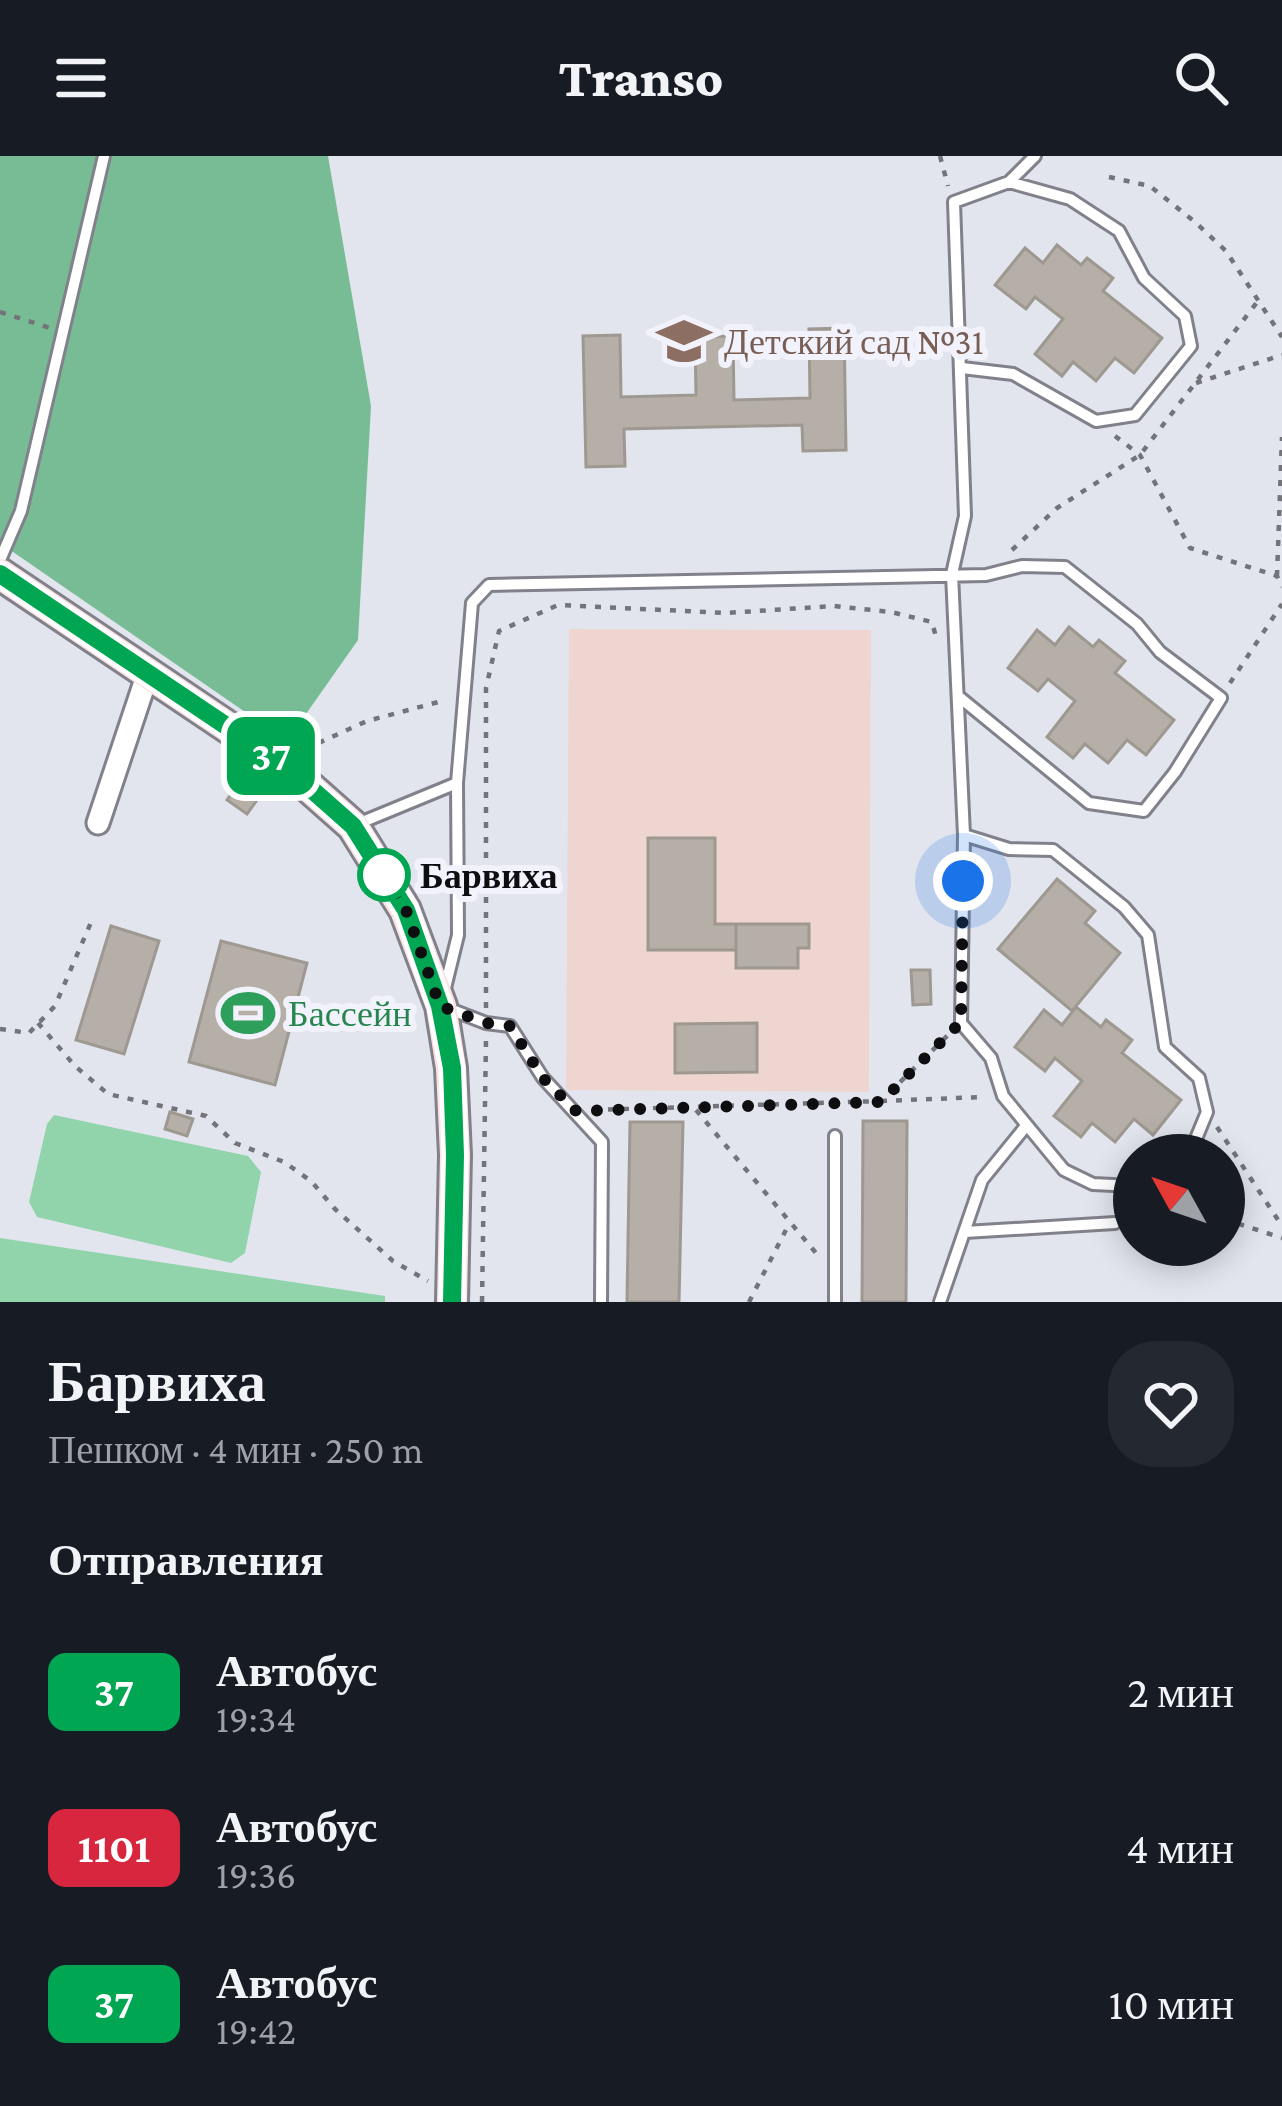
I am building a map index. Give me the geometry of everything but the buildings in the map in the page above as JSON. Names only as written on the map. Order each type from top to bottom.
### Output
[{"type":"main road","points":[[0,574],[283,764],[353,826],[406,910],[440,1006],[452,1068],[462,1300]]},
{"type":"street","points":[[98,823],[148,673]]},
{"type":"lane","points":[[0,560],[21,511],[104,156]]},
{"type":"lane","points":[[1035,156],[1009,182],[954,202],[965,516],[952,574],[964,835],[961,1022],[991,1058],[1003,1096],[1064,1170],[1093,1184],[1113,1185]]},
{"type":"lane","points":[[962,368],[1013,374],[1096,421],[1135,416],[1191,346],[1185,316],[1144,278],[1119,231],[1070,199],[1009,182]]},
{"type":"lane","points":[[601,1302],[602,1142],[543,1078],[510,1026],[486,1023],[440,1006],[458,935],[457,783],[472,602],[489,585],[986,575],[1022,566],[1065,567],[1220,698],[1175,772],[1144,811],[1089,803],[958,696]]},
{"type":"lane","points":[[353,826],[457,783]]},
{"type":"lane","points":[[964,835],[1010,849],[1053,850],[1124,907],[1148,935],[1165,1046],[1199,1078],[1208,1112],[1198,1134]]},
{"type":"lane","points":[[940,1302],[982,1180],[1026,1126]]},
{"type":"lane","points":[[835,1136],[835,1302]]},
{"type":"lane","points":[[964,1232],[1113,1223]]},
{"type":"path","points":[[940,156],[954,202]]},
{"type":"path","points":[[1109,177],[1150,186],[1195,222],[1226,251],[1282,337]]},
{"type":"path","points":[[986,575],[1057,508],[1140,455],[1258,302]]},
{"type":"path","points":[[0,312],[61,331]]},
{"type":"path","points":[[1194,384],[1282,355]]},
{"type":"path","points":[[1096,421],[1140,455],[1190,548],[1276,576]]},
{"type":"path","points":[[1282,437],[1276,576],[1282,587]]},
{"type":"path","points":[[1220,698],[1282,604]]},
{"type":"path","points":[[38,1023],[74,1066],[108,1094],[206,1116],[235,1143],[284,1162],[311,1181],[393,1261],[462,1300],[486,1023],[486,688],[499,631],[558,605],[726,613],[834,606],[932,622],[937,640]]},
{"type":"path","points":[[283,764],[318,740],[486,688]]},
{"type":"path","points":[[0,1029],[28,1033],[55,1006],[92,920]]},
{"type":"path","points":[[881,1102],[961,1022]]},
{"type":"path","points":[[576,1111],[1003,1096]]},
{"type":"path","points":[[694,1107],[835,1276]]},
{"type":"path","points":[[1208,1112],[1282,1226]]},
{"type":"path","points":[[749,1302],[790,1222]]},
{"type":"path","points":[[1245,1226],[1282,1238]]},
{"type":"shaded area","points":[[569,629],[871,630],[869,1092],[566,1090]]},
{"type":"green space","points":[[0,156],[328,156],[371,406],[358,640],[287,741],[0,543]]},
{"type":"green space","points":[[54,1115],[248,1156],[261,1172],[245,1253],[231,1263],[37,1217],[29,1202],[47,1124]]},
{"type":"green space","points":[[0,1238],[385,1296],[385,1302],[0,1302]]},
{"type":"bus line","name":"37","points":[[0,574],[283,764],[353,826],[406,910],[440,1006],[452,1068],[452,1302]]},
{"type":"place","name":"Детский сад №31","points":[[684,341]]},
{"type":"place","name":"Барвиха","points":[[384,875]]},
{"type":"place","name":"Бассейн","points":[[248,1013]]},
{"type":"route","points":[[384,875],[406,910],[440,1006],[486,1023],[510,1026],[543,1078],[576,1111],[881,1102],[961,1022],[963,881]]}]
